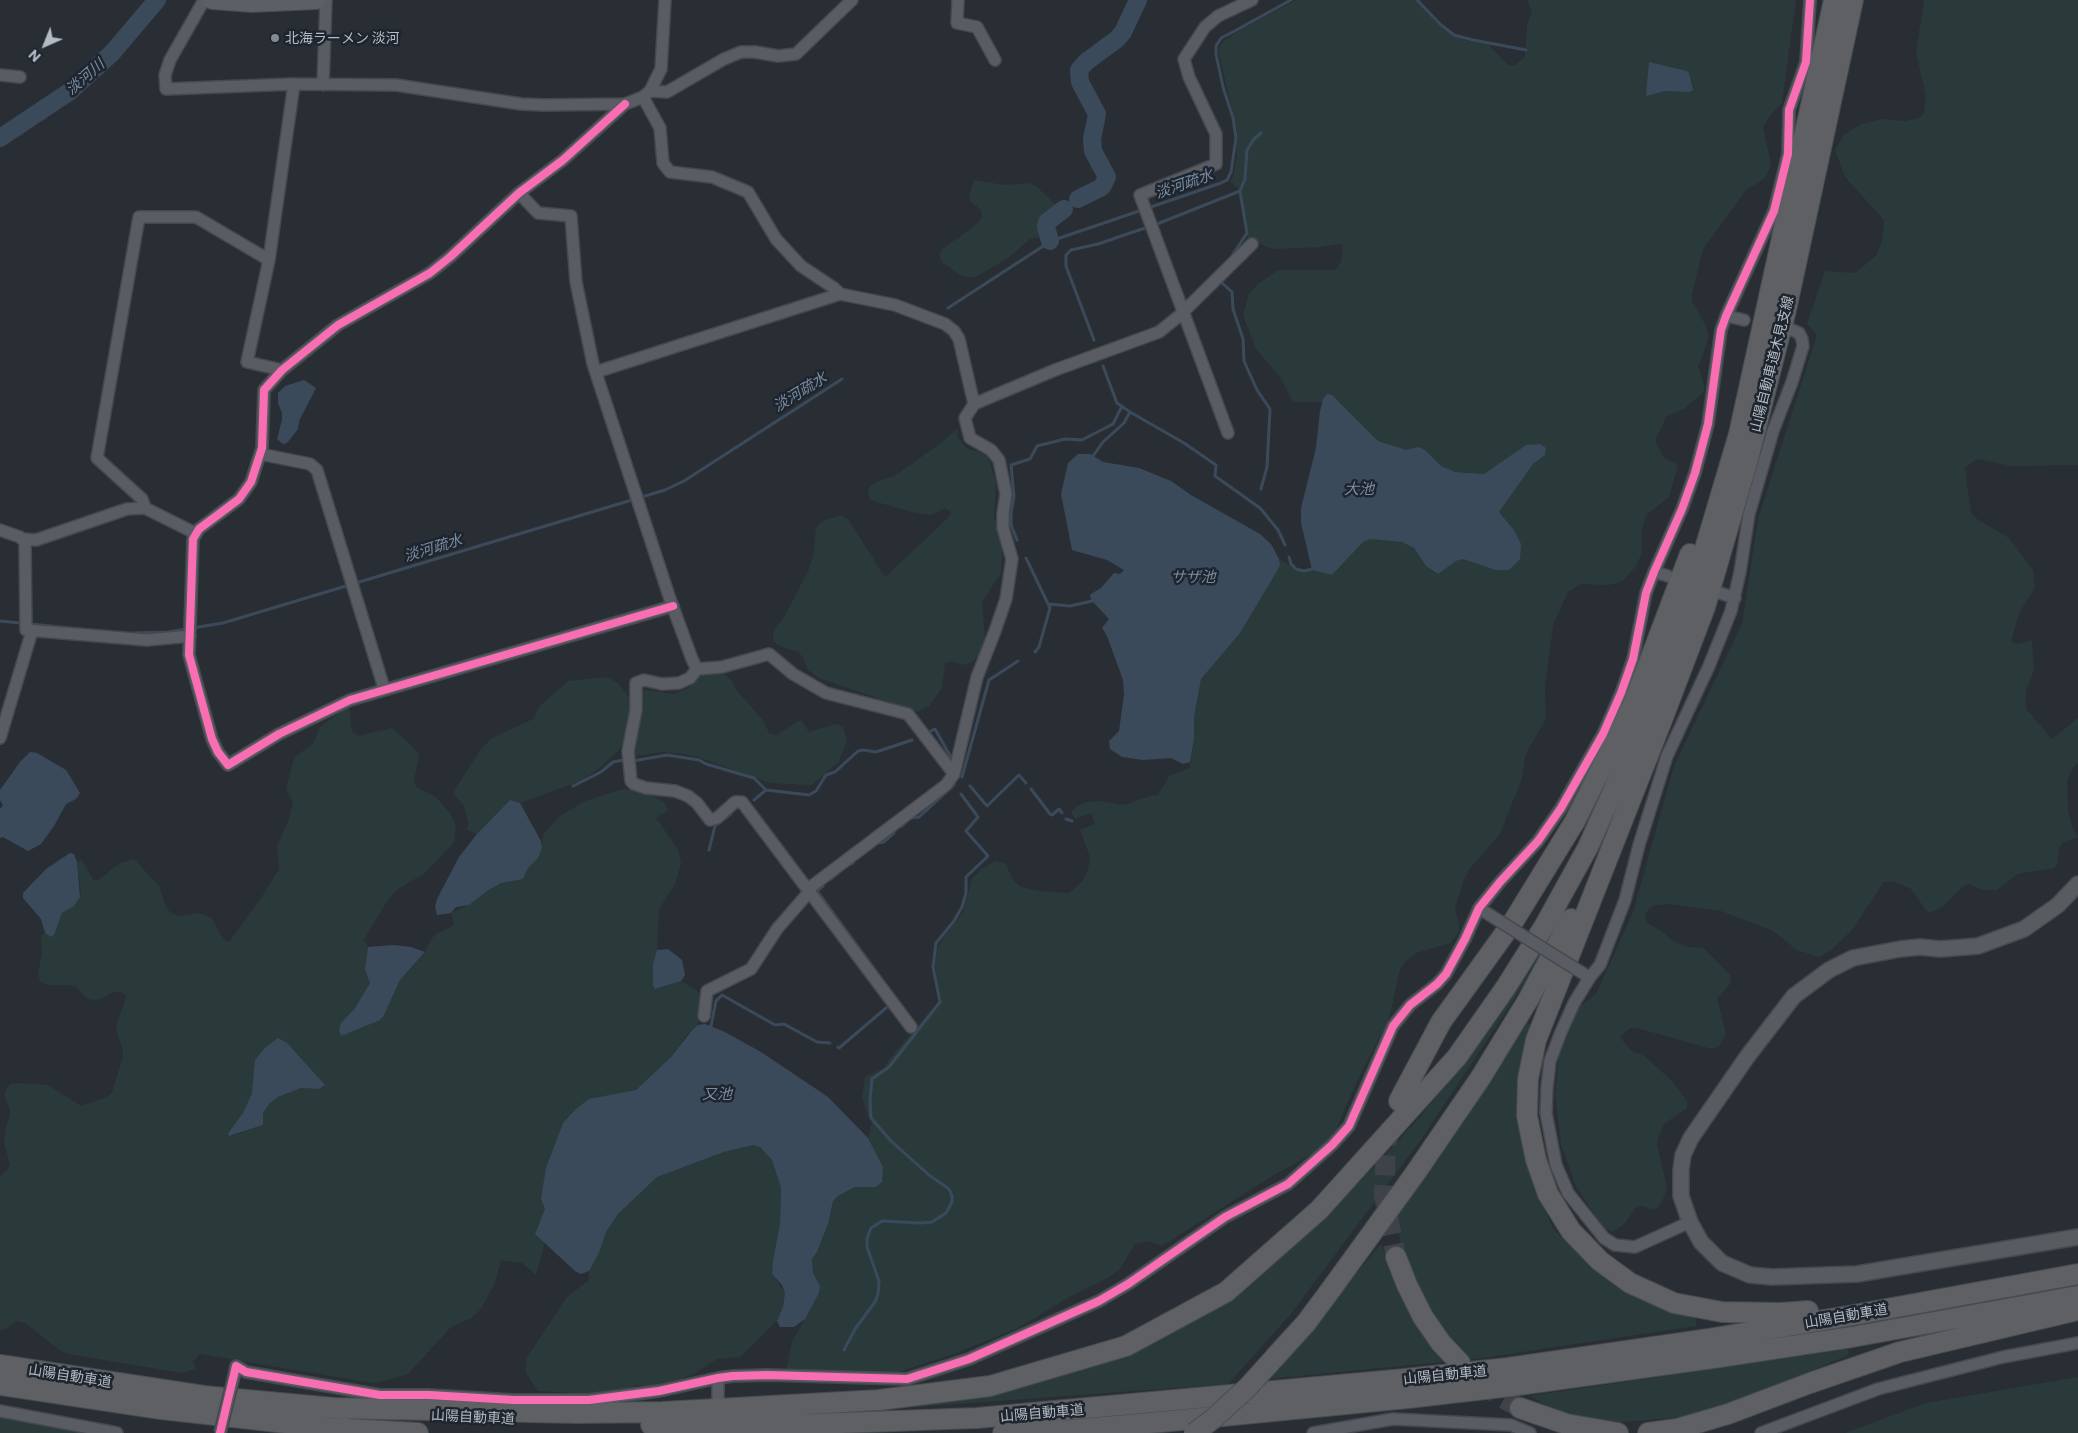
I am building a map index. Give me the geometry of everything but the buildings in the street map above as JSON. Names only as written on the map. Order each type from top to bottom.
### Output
[{"type":"highway","name":"山陽自動車道木見支線","points":[[1754,368],[1834,0]]},
{"type":"highway","name":"山陽自動車道木見支線","points":[[1662,720],[1705,607],[1748,459],[1786,310],[1853,0]]},
{"type":"highway","points":[[1398,1101],[1441,1022],[1513,922],[1575,821],[1628,714],[1673,603],[1703,516],[1729,430],[1754,368]]},
{"type":"highway","points":[[333,1408],[578,1413],[662,1412],[878,1400],[990,1386],[1126,1346],[1226,1292],[1319,1210],[1457,1056],[1506,986],[1545,925],[1588,847],[1648,713],[1690,600],[1736,443],[1754,368]]},
{"type":"highway","points":[[1194,1433],[1213,1419],[1248,1387],[1306,1323],[1414,1175],[1481,1077],[1528,1000],[1562,939],[1662,720]]},
{"type":"highway","points":[[1662,720],[1536,1040],[1528,1079],[1528,1116],[1536,1160],[1548,1194],[1571,1231],[1600,1261],[1630,1283],[1674,1303],[1722,1312],[1780,1313],[1980,1293]]},
{"type":"highway","points":[[1396,1257],[1423,1317],[1441,1343],[1460,1364]]},
{"type":"highway","name":"山陽自動車道","points":[[0,1364],[204,1396],[333,1408],[531,1420],[664,1425],[813,1424],[977,1418],[1508,1368],[1709,1339],[1980,1293],[2078,1274]]},
{"type":"highway","name":"山陽自動車道","points":[[1003,1433],[1072,1430],[1161,1422],[1511,1386],[1843,1338],[2078,1296]]},
{"type":"highway","points":[[1648,1433],[1677,1429],[1728,1414],[1900,1352],[2078,1310]]},
{"type":"highway","name":"山陽自動車道","points":[[0,1385],[162,1409],[330,1428],[418,1433]]},
{"type":"highway","points":[[1520,1408],[1566,1424],[1618,1433]]},
{"type":"highway","points":[[330,1428],[368,1433]]},
{"type":"main road","points":[[212,0],[252,3],[317,0]]},
{"type":"street","points":[[204,0],[170,60],[165,75],[166,89],[294,84],[396,85],[521,104],[625,104]]},
{"type":"street","points":[[323,85],[326,0]]},
{"type":"street","points":[[647,94],[661,69],[665,0]]},
{"type":"street","points":[[673,606],[384,688],[350,700],[279,734],[228,766],[215,747],[206,721],[189,655],[193,539],[196,533],[239,499],[251,482],[260,454],[264,390],[282,370],[338,325],[430,273],[450,257],[518,193],[563,160],[625,104],[647,94],[667,92],[724,59],[741,52],[755,52],[778,56],[796,54],[852,0]]},
{"type":"street","points":[[958,0],[957,23],[977,27],[995,60]]},
{"type":"street","points":[[1228,433],[1140,195],[1216,164],[1216,134],[1189,77],[1184,59],[1205,27],[1218,16],[1252,0]]},
{"type":"street","points":[[220,1433],[236,1366],[246,1372],[380,1395],[429,1395],[513,1400],[589,1400],[659,1391],[718,1378],[767,1375],[907,1379],[969,1359],[1065,1318],[1128,1284],[1225,1217],[1288,1184],[1332,1146],[1349,1126],[1393,1026],[1410,1005],[1437,984],[1446,974],[1500,882],[1538,840],[1561,808],[1602,734],[1621,693],[1632,660],[1646,593],[1682,510],[1695,473],[1708,424],[1721,330],[1774,211],[1788,154],[1789,110],[1806,62],[1810,0]]},
{"type":"street","points":[[0,75],[20,77]]},
{"type":"street","points":[[282,370],[247,362],[268,260],[294,84]]},
{"type":"street","points":[[647,94],[660,128],[663,162],[670,172],[712,177],[748,192],[776,238],[794,259],[840,294]]},
{"type":"street","points":[[518,193],[538,213],[571,216],[576,282],[596,372],[673,606],[697,669]]},
{"type":"street","points":[[145,508],[142,499],[97,458],[139,217],[196,217],[268,260]]},
{"type":"street","points":[[704,1016],[707,991],[751,969],[777,929],[809,890],[946,785],[954,774],[977,676],[1006,599],[1012,558],[1004,528],[1002,512],[1006,494],[999,460],[991,450],[970,438],[965,418],[974,404],[1046,373],[1158,332],[1183,312],[1252,244]]},
{"type":"street","points":[[596,372],[840,294],[895,305],[945,324],[954,331],[959,339],[974,404]]},
{"type":"street","points":[[1726,316],[1744,320]]},
{"type":"street","points":[[1690,1222],[1635,1247],[1615,1245],[1604,1238],[1568,1193],[1559,1172],[1546,1113],[1550,1061],[1587,976],[1600,965],[1625,900],[1668,756],[1709,666],[1735,598],[1750,514],[1773,431],[1792,382],[1803,346],[1799,333],[1792,330]]},
{"type":"street","points":[[260,454],[310,464],[316,468],[384,688]]},
{"type":"street","points":[[0,530],[23,539],[36,540],[127,509],[145,508],[196,533]]},
{"type":"street","points":[[0,738],[27,626],[26,557],[23,539]]},
{"type":"street","points":[[1654,572],[1668,576]]},
{"type":"street","points":[[1720,594],[1735,598]]},
{"type":"street","points":[[27,626],[147,640],[190,632]]},
{"type":"street","points":[[911,1027],[742,802],[737,802],[717,818],[710,820],[697,803],[688,796],[675,791],[646,788],[631,781],[628,751],[636,710],[636,683],[640,680],[667,684],[679,683],[690,678],[697,669],[722,667],[769,654],[793,674],[826,693],[908,714],[954,774]]},
{"type":"street","points":[[2078,884],[2058,905],[2024,929],[1978,946],[1940,949],[1920,947],[1900,949],[1853,958],[1829,970],[1794,996],[1746,1057],[1691,1138],[1683,1156],[1681,1170],[1682,1196],[1690,1222],[1701,1242],[1722,1263],[1750,1275],[1772,1277],[1857,1274],[2078,1237]]},
{"type":"street","points":[[1482,910],[1587,976]]},
{"type":"street","points":[[1761,1433],[1878,1390],[2003,1357],[2078,1343]]},
{"type":"street","points":[[718,1378],[718,1398]]},
{"type":"street","points":[[0,1411],[117,1433]]},
{"type":"street","points":[[1313,1433],[1393,1420],[1511,1425],[1530,1433]]},
{"type":"shaded area","points":[[1296,0],[1415,0],[1446,32],[1464,40],[1489,45],[1507,64],[1514,66],[1525,57],[1527,24],[1532,12],[1527,0],[1796,0],[1782,103],[1771,114],[1763,127],[1771,164],[1765,178],[1746,190],[1703,249],[1692,301],[1708,333],[1708,340],[1698,367],[1705,387],[1702,394],[1685,408],[1666,417],[1655,441],[1664,458],[1678,465],[1669,497],[1646,515],[1642,529],[1642,553],[1636,566],[1623,581],[1609,585],[1581,584],[1568,592],[1553,625],[1545,687],[1546,718],[1525,756],[1522,778],[1500,834],[1471,867],[1464,879],[1455,908],[1460,930],[1451,943],[1416,953],[1400,969],[1389,1019],[1356,1083],[1335,1132],[1320,1149],[1269,1178],[1162,1246],[1149,1241],[1135,1244],[1120,1269],[1108,1278],[1069,1297],[1018,1328],[956,1353],[889,1375],[786,1369],[792,1342],[819,1293],[820,1286],[813,1273],[812,1259],[817,1252],[828,1224],[833,1201],[838,1196],[855,1187],[876,1187],[883,1167],[868,1138],[872,1122],[868,1117],[862,1097],[865,1077],[885,1068],[888,1061],[939,1001],[935,966],[936,952],[943,938],[963,912],[972,879],[982,869],[995,861],[1005,863],[1019,886],[1038,891],[1069,893],[1083,881],[1088,870],[1090,857],[1080,830],[1095,824],[1091,813],[1075,819],[1071,812],[1077,806],[1087,802],[1101,801],[1124,805],[1158,795],[1169,776],[1190,768],[1194,739],[1194,717],[1201,679],[1240,633],[1280,566],[1279,559],[1298,570],[1312,570],[1332,575],[1363,542],[1370,539],[1402,542],[1414,548],[1426,566],[1437,574],[1456,561],[1463,559],[1495,570],[1509,570],[1514,530],[1499,512],[1533,464],[1544,455],[1526,445],[1484,474],[1455,472],[1441,467],[1425,450],[1406,450],[1378,441],[1332,395],[1326,395],[1323,402],[1293,402],[1280,377],[1256,349],[1243,315],[1249,294],[1258,284],[1278,270],[1333,270],[1341,262],[1343,245],[1272,249],[1256,242],[1248,241],[1241,191],[1230,181],[1233,177],[1237,155],[1237,131],[1219,47],[1224,41],[1242,29]]},
{"type":"shaded area","points":[[1924,0],[2078,0],[2078,465],[2012,466],[1977,459],[1965,468],[1971,513],[1977,519],[2009,538],[2033,570],[2035,588],[2019,613],[2011,642],[2018,644],[2032,640],[2034,670],[2026,691],[2026,709],[2052,739],[2078,718],[2078,763],[2073,767],[2067,780],[2068,810],[2071,824],[2078,837],[2063,842],[2059,848],[2058,862],[2054,868],[2017,874],[1997,890],[1982,890],[1969,884],[1963,886],[1942,907],[1928,913],[1911,889],[1892,881],[1884,882],[1851,931],[1831,950],[1819,957],[1797,950],[1773,931],[1721,911],[1670,904],[1656,905],[1649,909],[1645,915],[1647,923],[1660,930],[1673,941],[1687,947],[1704,948],[1730,975],[1731,983],[1717,998],[1726,1034],[1719,1046],[1712,1049],[1637,1028],[1630,1028],[1620,1037],[1630,1050],[1644,1056],[1673,1082],[1687,1101],[1687,1108],[1664,1124],[1658,1138],[1657,1145],[1667,1188],[1662,1202],[1658,1208],[1651,1209],[1637,1206],[1625,1223],[1613,1232],[1603,1228],[1576,1186],[1561,1145],[1555,1094],[1559,1057],[1578,1008],[1596,994],[1633,912],[1674,766],[1742,624],[1758,519],[1817,335],[1807,324],[1825,271],[1855,273],[1876,256],[1882,241],[1884,220],[1845,177],[1835,150],[1844,135],[1861,124],[1883,119],[1905,121],[1919,118],[1924,114],[1926,97],[1916,52]]},
{"type":"shaded area","points":[[974,180],[1005,185],[1028,183],[1036,186],[1055,204],[1054,234],[1030,239],[1008,258],[974,278],[960,275],[942,262],[939,255],[942,249],[972,228],[982,218],[981,210],[970,201]]},
{"type":"shaded area","points":[[958,428],[957,436],[966,448],[987,455],[996,482],[994,519],[998,527],[1002,549],[1001,573],[982,602],[985,646],[982,653],[971,663],[964,665],[952,661],[945,663],[942,688],[929,706],[918,712],[819,678],[808,670],[803,657],[798,652],[777,645],[773,639],[773,632],[786,614],[809,569],[813,556],[816,528],[821,522],[841,515],[848,519],[885,577],[947,519],[951,512],[945,508],[932,515],[911,512],[870,500],[868,493],[870,487],[875,483],[896,475],[941,443]]},
{"type":"shaded area","points":[[710,672],[725,675],[730,679],[737,691],[763,720],[769,733],[776,735],[801,720],[809,732],[836,724],[843,727],[847,741],[839,761],[812,785],[770,783],[698,757],[684,754],[663,752],[634,756],[635,735],[644,704],[638,689],[675,694],[688,688],[703,673]]},
{"type":"shaded area","points":[[607,677],[619,684],[628,696],[632,710],[619,750],[597,770],[578,782],[520,803],[512,800],[477,834],[467,830],[468,823],[464,805],[454,795],[454,791],[481,749],[492,738],[533,719],[540,706],[568,681]]},
{"type":"shaded area","points":[[349,706],[352,732],[358,736],[392,728],[419,755],[414,780],[416,787],[436,797],[450,813],[456,827],[454,842],[425,873],[398,889],[390,897],[366,935],[364,940],[368,947],[365,969],[370,983],[355,1008],[341,1023],[339,1030],[341,1036],[384,1015],[400,980],[425,953],[431,939],[436,934],[454,925],[451,913],[469,905],[501,883],[515,880],[525,873],[542,848],[543,834],[560,816],[585,801],[623,789],[642,791],[664,802],[668,810],[656,818],[678,849],[681,863],[675,884],[659,909],[657,950],[653,964],[653,986],[656,989],[681,981],[696,990],[700,996],[698,1025],[688,1033],[672,1056],[636,1090],[616,1095],[541,1199],[545,1209],[535,1234],[545,1243],[536,1275],[522,1263],[501,1260],[495,1283],[481,1309],[471,1318],[451,1327],[408,1374],[373,1383],[200,1354],[193,1362],[196,1369],[182,1373],[68,1354],[61,1351],[25,1323],[17,1321],[6,1329],[0,1330],[0,1176],[7,1170],[10,1164],[4,1143],[5,1129],[10,1116],[10,1109],[4,1096],[6,1089],[11,1084],[18,1083],[48,1085],[81,1106],[107,1097],[112,1092],[123,1057],[123,1050],[116,1029],[127,996],[121,992],[114,992],[100,999],[93,1000],[86,998],[76,987],[69,985],[47,985],[40,981],[38,974],[42,954],[41,936],[45,933],[51,937],[54,935],[62,913],[74,906],[81,893],[77,862],[82,860],[94,881],[100,879],[120,863],[134,859],[159,886],[166,907],[171,913],[178,916],[199,913],[212,918],[223,939],[229,942],[261,898],[279,869],[277,847],[288,822],[293,802],[286,789],[293,762],[296,756],[314,743],[320,727]],"holes":[[[325,1085],[319,1089],[301,1088],[278,1097],[269,1104],[263,1113],[263,1125],[232,1136],[228,1132],[243,1113],[252,1093]]]},
{"type":"shaded area","points":[[1534,957],[1540,960],[1420,1141],[1290,1315],[1228,1384],[917,1407],[916,1401],[1129,1353],[1303,1237],[1365,1176],[1422,1115]]},
{"type":"shaded area","points":[[1525,1021],[1531,1025],[1519,1078],[1531,1174],[1553,1229],[1592,1268],[1635,1295],[1696,1310],[1696,1326],[1469,1360],[1435,1325],[1402,1250],[1395,1216]]},
{"type":"shaded area","points":[[753,1145],[760,1147],[772,1160],[781,1188],[780,1224],[772,1274],[785,1293],[783,1307],[777,1321],[740,1357],[717,1359],[692,1375],[658,1387],[636,1385],[613,1395],[538,1391],[526,1373],[526,1359],[567,1297],[589,1280],[589,1271],[599,1253],[606,1232],[618,1214],[657,1177],[724,1152]]},
{"type":"shaded area","points":[[1381,1244],[1402,1299],[1425,1334],[1452,1361],[1268,1379]]},
{"type":"shaded area","points":[[1848,1349],[1849,1355],[1728,1404],[1683,1417],[1611,1423],[1564,1415],[1530,1396]]},
{"type":"shaded area","points":[[2078,1377],[2078,1433],[1845,1433],[1926,1403]]},
{"type":"shaded area","points":[[0,1416],[96,1433],[0,1433]]},
{"type":"water","points":[[1649,62],[1687,71],[1693,90],[1689,92],[1665,91],[1646,96]]},
{"type":"water","points":[[304,380],[316,388],[299,421],[298,429],[287,443],[283,444],[277,439],[282,420],[278,393],[285,386]]},
{"type":"water","name":"大池","points":[[1327,394],[1332,395],[1378,441],[1406,450],[1418,447],[1425,450],[1441,466],[1455,472],[1484,474],[1526,445],[1540,444],[1546,448],[1545,455],[1533,464],[1499,512],[1514,530],[1521,544],[1520,559],[1509,570],[1495,570],[1463,559],[1456,561],[1438,574],[1426,566],[1414,548],[1402,542],[1370,539],[1363,542],[1332,575],[1312,570],[1301,523],[1301,508],[1316,448],[1320,411],[1323,399]]},
{"type":"water","name":"サザ池","points":[[1078,454],[1090,454],[1103,462],[1139,468],[1171,481],[1191,495],[1260,534],[1271,544],[1279,559],[1280,566],[1240,633],[1201,679],[1194,717],[1194,739],[1190,762],[1183,764],[1171,758],[1143,760],[1122,757],[1110,749],[1109,741],[1119,731],[1124,695],[1123,680],[1107,636],[1102,628],[1109,619],[1092,601],[1090,596],[1101,588],[1114,573],[1120,574],[1124,570],[1107,560],[1072,550],[1061,494],[1068,463]]},
{"type":"water","points":[[30,752],[37,753],[66,770],[80,793],[76,799],[66,804],[41,844],[28,851],[3,837],[0,838],[0,809],[3,805],[0,800],[0,790],[20,762]]},
{"type":"water","points":[[510,800],[520,803],[541,841],[542,848],[538,858],[528,868],[523,879],[501,883],[469,905],[456,907],[451,913],[437,915],[435,906],[437,899],[459,857],[477,834]]},
{"type":"water","points":[[70,853],[74,854],[77,862],[80,897],[74,906],[62,913],[54,935],[51,937],[45,933],[41,919],[23,898],[23,893],[46,869]]},
{"type":"water","points":[[393,945],[411,947],[425,952],[400,980],[380,1020],[341,1036],[339,1030],[341,1023],[355,1008],[370,983],[365,969],[368,947]]},
{"type":"water","points":[[668,949],[682,960],[685,975],[681,981],[655,989],[653,986],[653,964],[657,950]]},
{"type":"water","name":"又池","points":[[705,1024],[725,1032],[761,1052],[828,1097],[868,1138],[883,1167],[882,1182],[876,1187],[855,1187],[838,1196],[833,1201],[828,1224],[817,1252],[812,1259],[813,1273],[820,1286],[819,1293],[805,1319],[794,1327],[780,1327],[777,1321],[783,1307],[785,1293],[782,1285],[772,1274],[780,1224],[781,1188],[772,1160],[760,1147],[753,1145],[724,1152],[657,1177],[618,1214],[606,1232],[599,1253],[589,1271],[581,1274],[575,1271],[535,1234],[545,1209],[541,1199],[546,1168],[563,1123],[589,1099],[636,1090],[672,1056],[692,1030],[698,1025]]},
{"type":"water","points":[[278,1038],[287,1043],[325,1085],[319,1089],[301,1088],[278,1097],[269,1104],[263,1113],[263,1125],[229,1136],[228,1133],[243,1113],[252,1093],[255,1060],[265,1048]]},
{"type":"waterway","name":"淡河川","points":[[0,138],[69,92],[112,53],[157,0]]},
{"type":"waterway","points":[[1078,199],[1102,187],[1107,177],[1093,151],[1092,139],[1097,114],[1080,82],[1079,70],[1123,32],[1138,0]]},
{"type":"waterway","name":"淡河疏水","points":[[1148,208],[1227,180],[1231,172],[1236,138],[1233,118],[1223,87],[1216,46],[1221,38],[1291,0]]},
{"type":"waterway","name":"淡河疏水","points":[[1417,0],[1441,25],[1454,35],[1526,50]]},
{"type":"waterway","points":[[1233,254],[1247,233],[1240,191],[1245,179],[1247,150],[1254,139],[1261,133]]},
{"type":"waterway","points":[[1157,224],[1240,191]]},
{"type":"waterway","points":[[1050,241],[1046,227],[1047,222],[1064,209]]},
{"type":"waterway","name":"淡河疏水","points":[[948,308],[1051,241],[1142,210]]},
{"type":"waterway","points":[[1094,340],[1066,266],[1066,255],[1071,250],[1098,244],[1145,228]]},
{"type":"waterway","points":[[1220,281],[1232,292],[1233,309],[1243,339],[1244,361],[1257,390],[1270,409],[1267,467],[1261,489]]},
{"type":"waterway","points":[[1103,366],[1117,403],[1184,443],[1216,465],[1215,476],[1260,508],[1278,530],[1285,545]]},
{"type":"waterway","name":"淡河疏水","points":[[133,633],[168,632],[223,623],[665,490],[684,481],[842,379]]},
{"type":"waterway","points":[[1017,540],[1011,525],[1014,497],[1011,465],[1030,459],[1037,446],[1065,439],[1082,440],[1113,424],[1122,406]]},
{"type":"waterway","points":[[1093,456],[1103,442],[1124,423],[1130,412]]},
{"type":"waterway","points":[[1289,557],[1291,564],[1296,569],[1304,571],[1312,569]]},
{"type":"waterway","points":[[1026,558],[1050,608],[1039,647],[1035,652]]},
{"type":"waterway","points":[[1048,604],[1070,606],[1092,601]]},
{"type":"waterway","name":"淡河疏水","points":[[0,621],[101,631]]},
{"type":"waterway","points":[[962,777],[989,680],[1018,661]]},
{"type":"waterway","points":[[931,731],[935,729],[953,761]]},
{"type":"waterway","points":[[633,761],[667,755],[699,760],[706,764],[754,778],[766,790],[809,795],[816,791],[826,775],[835,772],[858,751],[876,752],[912,740]]},
{"type":"waterway","points":[[573,786],[601,772],[613,762],[624,760]]},
{"type":"waterway","points":[[970,786],[987,806],[1019,775],[1026,783]]},
{"type":"waterway","points":[[902,826],[910,818],[919,817],[954,785]]},
{"type":"waterway","points":[[1031,789],[1050,814],[1052,815],[1059,809],[1062,813]]},
{"type":"waterway","points":[[754,800],[766,790]]},
{"type":"waterway","points":[[844,1350],[855,1329],[875,1302],[878,1294],[879,1281],[867,1247],[867,1238],[871,1228],[882,1221],[932,1222],[946,1213],[952,1202],[949,1189],[929,1175],[891,1141],[871,1118],[870,1100],[872,1079],[889,1067],[940,1002],[933,967],[936,943],[954,921],[962,907],[966,893],[966,877],[988,856],[966,831],[978,817],[961,794]]},
{"type":"waterway","points":[[709,850],[715,826],[731,814]]},
{"type":"waterway","points":[[1066,819],[1072,821]]},
{"type":"waterway","points":[[878,843],[884,842],[894,833]]},
{"type":"waterway","points":[[845,867],[853,863]]},
{"type":"waterway","points":[[831,879],[838,873]]},
{"type":"waterway","points":[[823,886],[817,891],[897,1000]]},
{"type":"waterway","points":[[711,1026],[716,1001],[722,995],[775,1025],[784,1024],[817,1042],[830,1043]]},
{"type":"waterway","points":[[838,1047],[886,1008]]},
{"type":"tunnel","points":[[1391,1126],[1386,1143],[1384,1196],[1396,1257]]},
{"type":"tunnel","points":[[1480,1381],[1499,1396],[1520,1408]]},
{"type":"cycle path","points":[[220,1433],[236,1366],[246,1372],[380,1395],[429,1395],[513,1400],[589,1400],[659,1391],[733,1376],[767,1375],[907,1379],[969,1359],[1099,1301],[1128,1284],[1225,1217],[1288,1184],[1332,1145],[1349,1126],[1393,1026],[1410,1005],[1437,984],[1446,974],[1479,908],[1538,841],[1561,808],[1603,734],[1621,693],[1633,659],[1646,593],[1682,509],[1695,473],[1708,424],[1721,330],[1774,211],[1788,154],[1789,110],[1806,62],[1810,0]]},
{"type":"cycle path","points":[[625,104],[563,160],[519,193],[430,273],[338,325],[282,370],[264,390],[262,448],[251,482],[239,499],[199,529],[193,539],[189,655],[212,739],[218,752],[228,765],[279,734],[350,700],[673,606]]},
{"type":"place","name":"北海ラーメン 淡河","points":[[275,38]]}]
